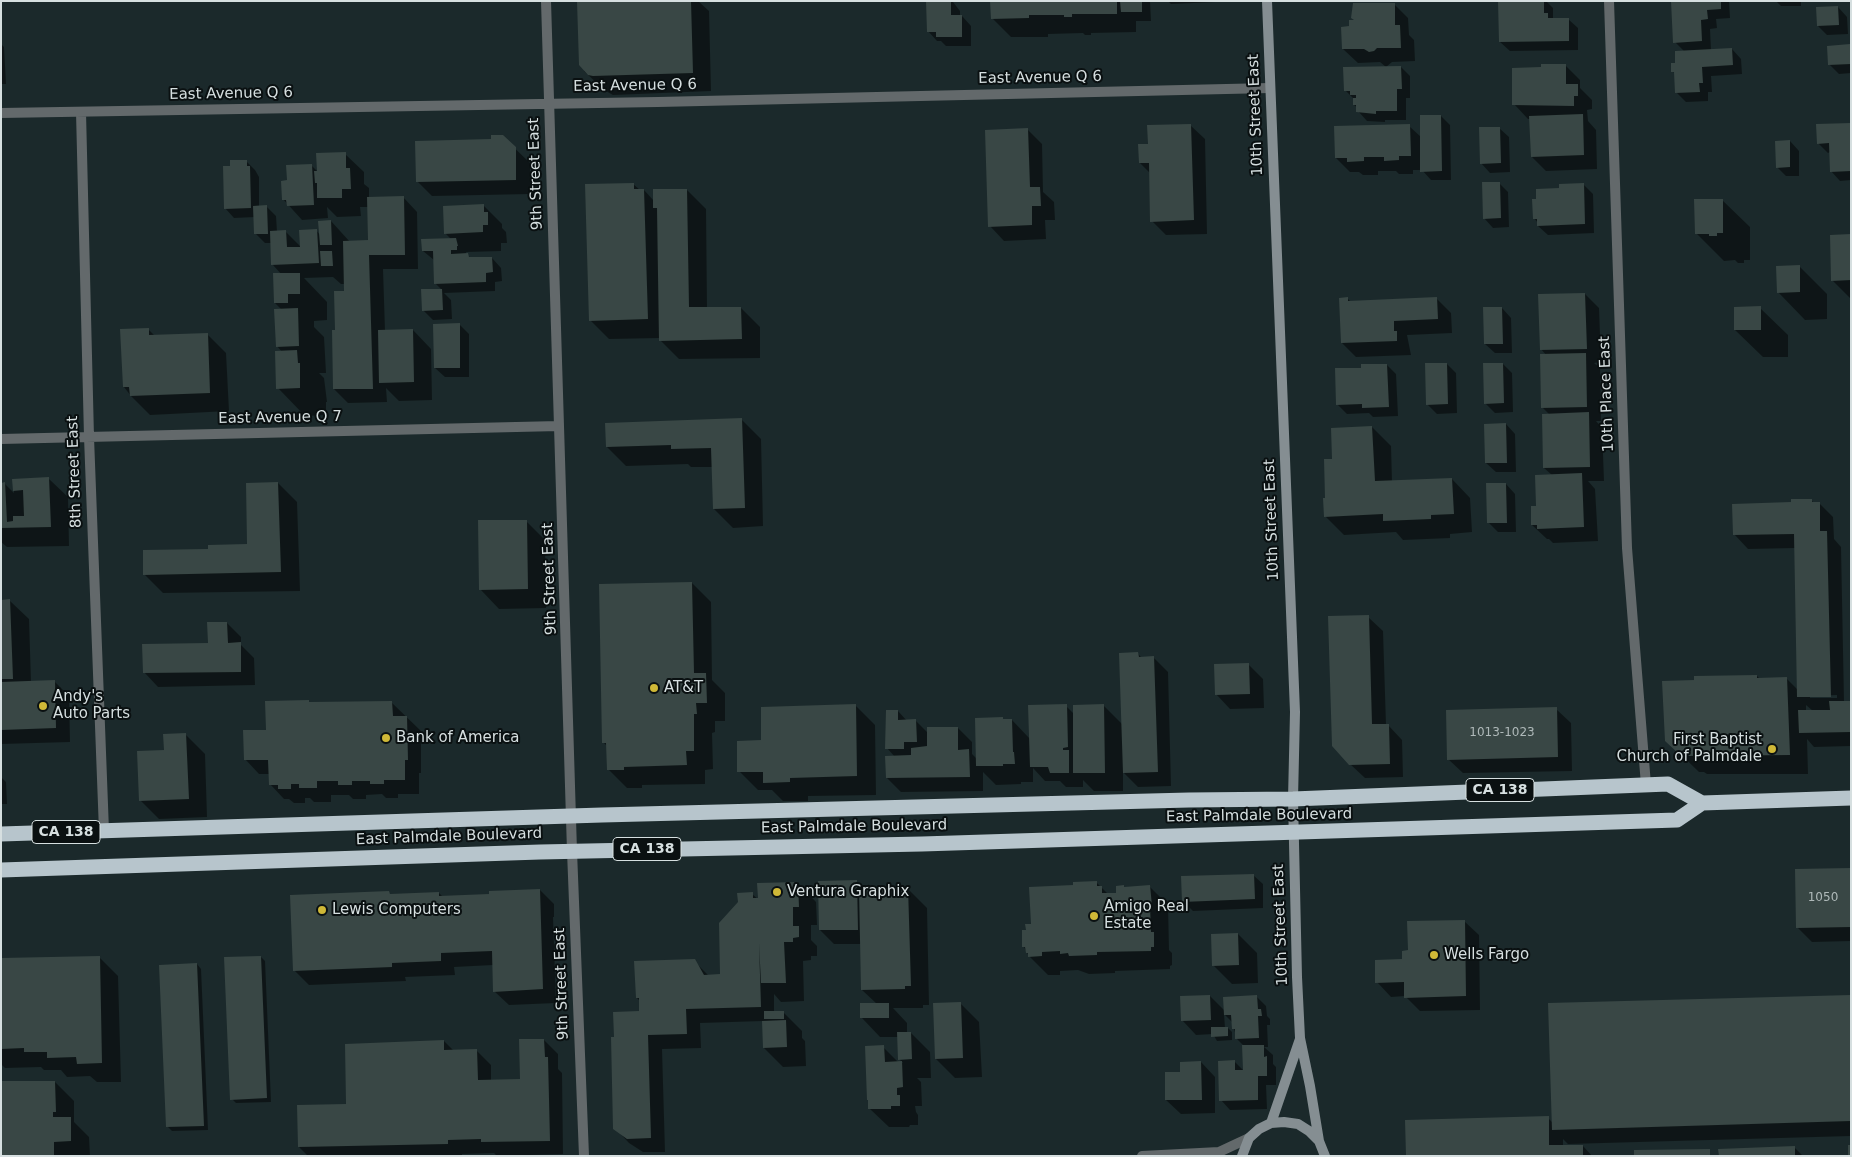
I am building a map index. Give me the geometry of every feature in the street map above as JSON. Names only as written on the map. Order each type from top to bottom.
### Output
[{"type":"highway","name":"East Palmdale Boulevard","points":[[1,834],[571,816],[1293,799],[1668,784],[1702,803],[1677,820],[922,844],[572,851],[1,870]]},
{"type":"highway","points":[[1702,803],[1851,798]]},
{"type":"main road","name":"10th Street East","points":[[1267,1],[1295,712],[1293,799],[1300,1038],[1319,1141],[1325,1156]]},
{"type":"main road","name":"10th Street East","points":[[1271,1123],[1300,1038]]},
{"type":"main road","points":[[1242,1156],[1249,1138],[1259,1129],[1271,1123],[1298,1124],[1310,1131],[1319,1141]]},
{"type":"street","name":"9th Street East","points":[[546,1],[572,851],[584,1156]]},
{"type":"street","name":"10th Place East","points":[[1609,1],[1627,548],[1646,785]]},
{"type":"street","name":"East Avenue Q 6","points":[[1,113],[1270,88]]},
{"type":"street","name":"8th Street East","points":[[81,112],[89,438],[104,831]]},
{"type":"street","name":"East Avenue Q 7","points":[[1,439],[559,426]]},
{"type":"street","points":[[1142,1156],[1219,1152],[1249,1138]]},
{"type":"building","points":[[577,1],[691,1],[693,73],[588,75],[579,65]]},
{"type":"building","points":[[926,1],[951,1],[951,15],[962,15],[962,37],[936,37],[936,32],[927,32]]},
{"type":"building","points":[[990,1],[1117,1],[1117,14],[1072,14],[1072,17],[1064,17],[1064,15],[1029,15],[1029,18],[991,19]]},
{"type":"building","points":[[1120,1],[1142,1],[1142,12],[1121,12]]},
{"type":"building","points":[[1498,1],[1544,1],[1544,13],[1548,13],[1548,18],[1569,18],[1569,41],[1499,42]]},
{"type":"building","points":[[1671,1],[1721,1],[1721,9],[1707,10],[1708,19],[1701,20],[1702,41],[1673,43]]},
{"type":"building","points":[[1353,3],[1395,3],[1395,25],[1400,25],[1401,48],[1377,48],[1369,52],[1364,49],[1342,49],[1341,27],[1349,26],[1349,20],[1354,20],[1351,18]]},
{"type":"building","points":[[1838,6],[1839,25],[1817,26],[1816,7]]},
{"type":"building","points":[[1850,44],[1851,64],[1828,65],[1827,46]]},
{"type":"building","points":[[1732,48],[1733,65],[1702,67],[1703,83],[1699,83],[1700,92],[1675,93],[1674,72],[1671,72],[1671,63],[1675,63],[1675,51]]},
{"type":"building","points":[[1541,64],[1566,64],[1566,84],[1578,84],[1578,96],[1574,96],[1574,106],[1512,105],[1512,68],[1541,67]]},
{"type":"building","points":[[1401,66],[1402,89],[1397,89],[1397,111],[1376,111],[1376,114],[1356,112],[1353,98],[1356,98],[1356,95],[1350,95],[1350,91],[1344,91],[1343,67]]},
{"type":"building","points":[[1583,114],[1584,155],[1531,157],[1529,116]]},
{"type":"building","points":[[1420,115],[1441,115],[1442,171],[1420,172]]},
{"type":"building","points":[[1851,123],[1851,171],[1830,172],[1829,143],[1817,144],[1816,124]]},
{"type":"building","points":[[1191,124],[1194,220],[1150,222],[1149,163],[1139,163],[1138,144],[1148,144],[1147,125]]},
{"type":"building","points":[[1410,124],[1411,156],[1399,156],[1399,160],[1384,161],[1384,157],[1364,157],[1364,161],[1347,162],[1347,158],[1335,158],[1334,126]]},
{"type":"building","points":[[1479,127],[1500,127],[1501,163],[1480,164]]},
{"type":"building","points":[[1028,128],[1030,187],[1040,187],[1041,206],[1032,206],[1032,225],[988,227],[985,130]]},
{"type":"building","points":[[491,135],[503,135],[516,147],[516,180],[416,182],[415,141],[491,139]]},
{"type":"building","points":[[1790,140],[1790,167],[1776,168],[1775,141]]},
{"type":"building","points":[[346,152],[346,168],[350,168],[351,189],[342,189],[342,198],[317,198],[317,183],[315,183],[314,171],[317,171],[316,153]]},
{"type":"building","points":[[230,160],[247,160],[247,166],[250,166],[251,208],[224,209],[223,166],[230,166]]},
{"type":"building","points":[[312,164],[314,205],[287,206],[286,200],[282,200],[281,181],[287,180],[286,165]]},
{"type":"building","points":[[1482,182],[1500,182],[1501,218],[1483,219]]},
{"type":"building","points":[[634,183],[634,189],[644,189],[648,319],[589,321],[585,184]]},
{"type":"building","points":[[1584,183],[1585,224],[1537,226],[1537,219],[1533,219],[1532,199],[1536,199],[1536,189],[1559,188],[1559,184]]},
{"type":"building","points":[[653,189],[687,189],[689,307],[741,307],[742,339],[659,341],[657,208],[653,208]]},
{"type":"building","points":[[404,196],[405,255],[369,255],[373,389],[333,389],[332,330],[335,330],[334,291],[344,291],[343,241],[368,240],[367,197]]},
{"type":"building","points":[[1694,199],[1723,199],[1723,233],[1717,233],[1717,236],[1695,234]]},
{"type":"building","points":[[484,204],[484,212],[488,212],[488,225],[483,225],[483,232],[444,234],[443,206]]},
{"type":"building","points":[[267,205],[268,234],[254,234],[253,206]]},
{"type":"building","points":[[331,220],[332,245],[320,245],[318,221]]},
{"type":"building","points":[[317,229],[319,263],[271,265],[270,231],[286,230],[287,247],[300,247],[299,230]]},
{"type":"building","points":[[1851,234],[1851,280],[1831,281],[1830,235]]},
{"type":"building","points":[[456,238],[457,250],[451,250],[451,254],[468,253],[469,257],[492,257],[493,272],[486,273],[486,282],[434,284],[433,251],[422,251],[421,239]]},
{"type":"building","points":[[320,251],[332,251],[333,266],[321,266]]},
{"type":"building","points":[[1800,265],[1800,292],[1777,293],[1776,266]]},
{"type":"building","points":[[273,273],[300,273],[300,294],[288,294],[288,303],[274,303]]},
{"type":"building","points":[[421,289],[442,289],[443,310],[422,311]]},
{"type":"building","points":[[1585,293],[1587,349],[1540,350],[1538,294]]},
{"type":"building","points":[[1348,297],[1348,301],[1437,297],[1438,319],[1394,321],[1397,341],[1341,343],[1339,298]]},
{"type":"building","points":[[1761,306],[1761,330],[1734,330],[1734,307]]},
{"type":"building","points":[[1483,307],[1502,307],[1503,344],[1484,344]]},
{"type":"building","points":[[298,308],[299,346],[276,347],[274,309]]},
{"type":"building","points":[[460,323],[460,368],[434,368],[433,324]]},
{"type":"building","points":[[149,328],[149,335],[208,333],[210,393],[130,396],[129,387],[123,387],[120,329]]},
{"type":"building","points":[[413,329],[414,382],[379,383],[378,330]]},
{"type":"building","points":[[297,350],[298,363],[300,363],[300,388],[276,389],[275,351]]},
{"type":"building","points":[[1586,353],[1587,407],[1541,408],[1540,354]]},
{"type":"building","points":[[1425,363],[1447,363],[1448,404],[1426,405]]},
{"type":"building","points":[[1483,363],[1503,363],[1504,403],[1484,404]]},
{"type":"building","points":[[1361,364],[1387,364],[1389,407],[1362,408],[1362,404],[1336,405],[1335,368],[1361,368]]},
{"type":"building","points":[[1589,412],[1590,467],[1543,468],[1542,414]]},
{"type":"building","points":[[742,418],[745,508],[713,509],[711,448],[671,449],[671,445],[606,447],[605,423]]},
{"type":"building","points":[[1506,423],[1507,463],[1485,463],[1484,424]]},
{"type":"building","points":[[1372,426],[1375,481],[1452,478],[1454,514],[1431,515],[1431,519],[1383,521],[1383,514],[1324,517],[1324,459],[1332,459],[1331,428]]},
{"type":"building","points":[[1582,473],[1584,527],[1537,529],[1537,525],[1531,525],[1531,506],[1536,506],[1535,475]]},
{"type":"building","points":[[49,477],[51,527],[1,528],[1,483],[5,482],[7,522],[13,521],[13,516],[24,516],[23,490],[13,491],[12,479]]},
{"type":"building","points":[[278,482],[281,572],[143,575],[143,550],[208,549],[208,545],[247,544],[246,483]]},
{"type":"building","points":[[1486,483],[1506,483],[1507,523],[1487,523]]},
{"type":"building","points":[[1791,499],[1812,499],[1812,502],[1820,502],[1820,531],[1827,531],[1831,697],[1797,697],[1794,534],[1733,535],[1732,504],[1791,502]]},
{"type":"building","points":[[478,520],[527,520],[528,589],[479,590]]},
{"type":"building","name":"AT&T","points":[[692,582],[694,673],[706,673],[707,703],[696,703],[697,714],[694,714],[694,751],[686,751],[687,765],[624,767],[624,770],[607,770],[606,743],[602,743],[599,584]]},
{"type":"building","points":[[10,599],[13,679],[1,679],[1,600]]},
{"type":"building","points":[[1369,615],[1372,724],[1389,724],[1390,764],[1349,765],[1332,746],[1328,616]]},
{"type":"building","points":[[207,622],[227,622],[228,643],[241,642],[241,672],[143,673],[142,644],[208,643]]},
{"type":"building","points":[[1138,652],[1139,657],[1154,656],[1158,772],[1123,773],[1119,653]]},
{"type":"building","points":[[1249,663],[1250,694],[1215,695],[1214,664]]},
{"type":"building","points":[[1757,675],[1757,678],[1787,677],[1790,755],[1687,756],[1687,753],[1679,754],[1665,741],[1662,681],[1694,680],[1694,676]]},
{"type":"building","points":[[55,680],[56,728],[1,730],[1,682]]},
{"type":"building","points":[[309,700],[309,702],[392,701],[393,716],[407,716],[408,760],[405,760],[405,780],[384,780],[384,784],[370,784],[370,781],[352,781],[352,785],[338,785],[338,781],[317,781],[317,788],[299,788],[299,784],[291,784],[291,789],[278,789],[278,785],[269,785],[268,760],[244,760],[243,730],[266,730],[265,701]]},
{"type":"building","points":[[1829,701],[1851,701],[1851,732],[1799,733],[1798,710],[1830,710]]},
{"type":"building","points":[[856,704],[857,776],[790,778],[790,782],[763,783],[763,772],[737,772],[737,741],[761,740],[761,707]]},
{"type":"building","points":[[1067,704],[1068,747],[1063,748],[1063,750],[1069,750],[1069,773],[1050,773],[1048,767],[1030,767],[1028,705]]},
{"type":"building","points":[[1104,704],[1105,773],[1073,773],[1073,705]]},
{"type":"building","points":[[1557,707],[1558,757],[1447,760],[1446,710]]},
{"type":"building","points":[[886,710],[898,710],[898,720],[916,719],[917,742],[904,742],[904,749],[885,749]]},
{"type":"building","points":[[1003,717],[1003,719],[1012,719],[1015,764],[976,766],[975,718]]},
{"type":"building","points":[[927,727],[958,727],[958,750],[969,749],[970,777],[886,778],[885,756],[911,755],[911,748],[927,746]]},
{"type":"building","points":[[186,733],[189,799],[139,801],[137,751],[164,750],[163,734]]},
{"type":"building","points":[[1851,868],[1851,927],[1796,928],[1795,869]]},
{"type":"building","points":[[1254,874],[1255,899],[1182,902],[1181,876]]},
{"type":"building","points":[[857,880],[858,930],[819,930],[818,881]]},
{"type":"building","points":[[1097,881],[1097,886],[1102,886],[1102,893],[1116,893],[1116,886],[1150,885],[1152,906],[1150,906],[1151,932],[1154,932],[1154,947],[1151,947],[1151,951],[1097,952],[1097,955],[1069,956],[1068,953],[1060,954],[1060,951],[1042,952],[1042,956],[1028,957],[1025,947],[1022,947],[1022,930],[1026,930],[1025,924],[1031,924],[1029,887],[1073,885],[1073,882]]},
{"type":"building","points":[[798,882],[799,907],[793,907],[793,926],[799,926],[799,937],[793,938],[793,942],[784,942],[786,983],[761,983],[759,943],[761,1007],[686,1009],[687,1034],[648,1035],[651,1138],[627,1139],[613,1129],[611,1037],[614,1037],[613,1012],[639,1011],[639,998],[636,998],[634,961],[695,959],[704,975],[720,974],[719,923],[738,902],[737,893],[753,892],[753,898],[758,898],[757,883]]},
{"type":"building","points":[[908,887],[911,986],[905,986],[905,989],[861,990],[859,889]]},
{"type":"building","points":[[540,889],[543,989],[493,992],[492,951],[441,953],[441,961],[392,963],[392,967],[293,971],[290,895],[389,891],[390,894],[439,892],[439,896],[489,894],[489,891]]},
{"type":"building","name":"Wells Fargo","points":[[1465,920],[1466,996],[1404,998],[1404,982],[1375,983],[1375,960],[1402,959],[1402,951],[1408,950],[1407,921]]},
{"type":"building","points":[[1238,933],[1239,965],[1212,966],[1211,934]]},
{"type":"building","points":[[100,956],[102,1063],[77,1064],[76,1057],[47,1058],[47,1052],[24,1052],[24,1048],[1,1049],[1,958]]},
{"type":"building","points":[[261,956],[267,1098],[230,1100],[224,957]]},
{"type":"building","points":[[197,963],[204,1126],[166,1127],[159,965]]},
{"type":"building","points":[[1210,995],[1211,1020],[1181,1021],[1180,996]]},
{"type":"building","points":[[1257,995],[1258,1009],[1261,1009],[1262,1016],[1258,1016],[1259,1038],[1235,1039],[1235,1029],[1232,1029],[1231,1015],[1224,1015],[1223,997]]},
{"type":"building","points":[[1851,995],[1851,1121],[1552,1130],[1548,1003]]},
{"type":"building","points":[[961,1002],[963,1058],[935,1059],[933,1003]]},
{"type":"building","points":[[860,1003],[889,1003],[889,1018],[860,1018]]},
{"type":"building","points":[[764,1011],[784,1011],[784,1019],[764,1019]]},
{"type":"building","points":[[786,1020],[787,1047],[763,1048],[762,1021]]},
{"type":"building","points":[[1211,1027],[1228,1027],[1228,1036],[1211,1037]]},
{"type":"building","points":[[897,1032],[911,1032],[912,1059],[898,1060]]},
{"type":"building","points":[[519,1039],[544,1039],[545,1057],[548,1057],[550,1141],[481,1142],[481,1139],[448,1140],[448,1144],[298,1147],[297,1105],[346,1104],[345,1044],[444,1040],[444,1050],[477,1049],[478,1080],[520,1079]]},
{"type":"building","points":[[884,1045],[885,1062],[902,1061],[903,1087],[897,1088],[897,1095],[900,1095],[900,1106],[891,1106],[891,1109],[868,1109],[865,1046]]},
{"type":"building","points":[[1242,1045],[1264,1045],[1264,1057],[1267,1056],[1267,1076],[1258,1076],[1258,1100],[1219,1101],[1218,1061],[1235,1060],[1235,1070],[1243,1070]]},
{"type":"building","points":[[1201,1061],[1202,1100],[1165,1100],[1165,1072],[1180,1072],[1180,1062]]},
{"type":"building","points":[[1,1081],[55,1081],[56,1112],[53,1112],[53,1117],[71,1117],[71,1141],[54,1142],[54,1156],[1,1156]]},
{"type":"building","points":[[1549,1116],[1549,1145],[1583,1145],[1583,1156],[1406,1156],[1405,1120]]},
{"type":"building","points":[[1848,1145],[1851,1145],[1851,1156],[1848,1156]]},
{"type":"building","points":[[1795,1146],[1795,1156],[1719,1156],[1718,1149]]},
{"type":"building","points":[[1710,1149],[1710,1156],[1634,1156],[1634,1150]]},
{"type":"place","name":"AT&T","points":[[654,688]]},
{"type":"place","name":"Andy's Auto Parts","points":[[43,706]]},
{"type":"place","name":"Bank of America","points":[[386,738]]},
{"type":"place","name":"First Baptist Church of Palmdale","points":[[1772,749]]},
{"type":"place","name":"Ventura Graphix","points":[[777,892]]},
{"type":"place","name":"Lewis Computers","points":[[322,910]]},
{"type":"place","name":"Amigo Real Estate","points":[[1094,916]]},
{"type":"place","name":"Wells Fargo","points":[[1434,955]]}]
